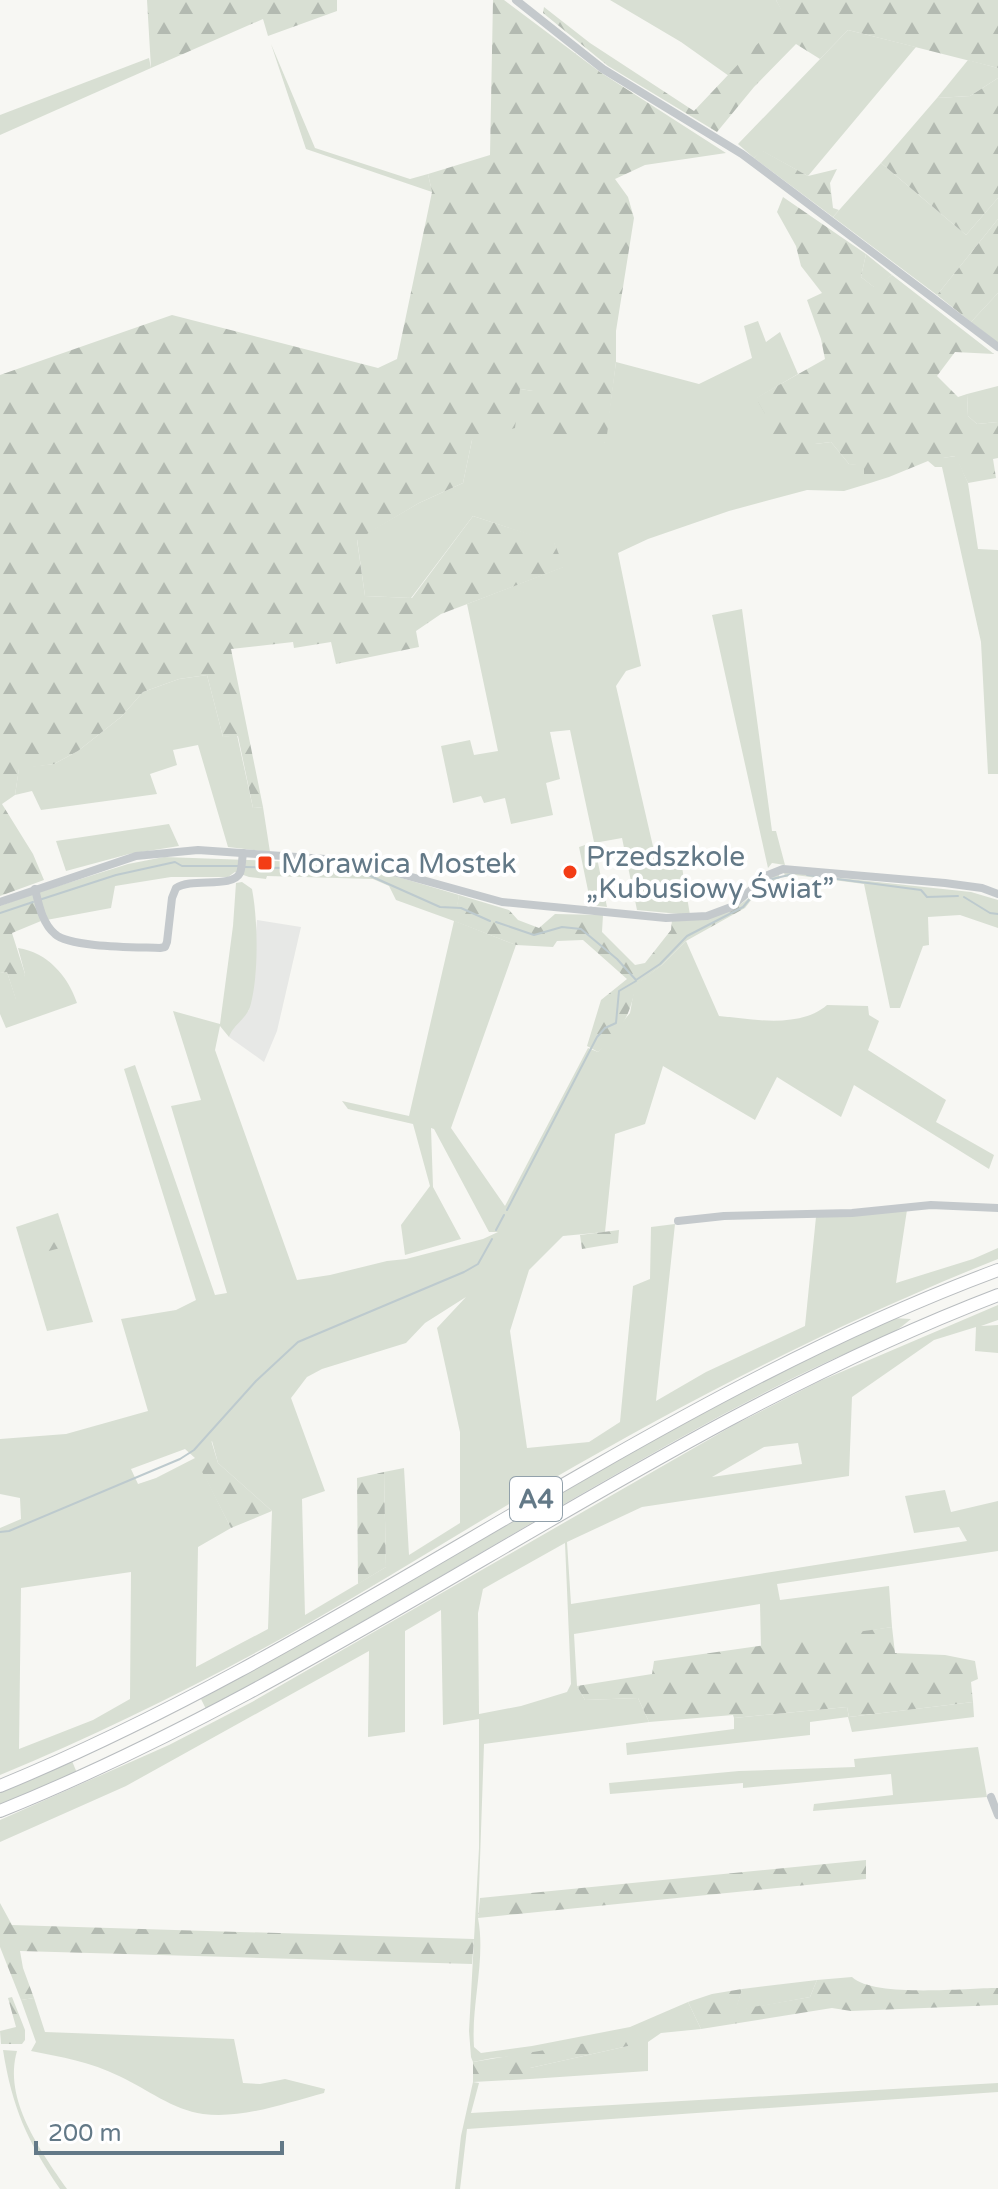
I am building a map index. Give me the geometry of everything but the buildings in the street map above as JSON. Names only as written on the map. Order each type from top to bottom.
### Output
[{"type":"highway","name":"A4","points":[[0,1786],[186,1700],[279,1650],[715,1398],[867,1324],[998,1270]]},
{"type":"highway","name":"A4","points":[[0,1811],[95,1771],[292,1670],[663,1453],[727,1419],[851,1357],[998,1295]]},
{"type":"street","points":[[516,0],[603,69],[742,154],[998,347]]},
{"type":"street","points":[[0,902],[36,893],[136,856],[198,850],[354,861],[502,902],[666,918],[707,916],[731,907],[768,875],[783,869],[945,883],[982,888],[998,894]]},
{"type":"street","points":[[36,893],[43,919],[56,935],[64,939],[87,944],[160,948],[165,947],[167,942],[176,888],[193,882],[227,882],[234,879],[241,868],[243,853]]},
{"type":"street","points":[[678,1221],[736,1215],[852,1213],[922,1206],[998,1208]]},
{"type":"street","points":[[991,1797],[998,1815]]},
{"type":"shaded area","points":[[257,920],[301,927],[277,1031],[264,1062],[229,1037],[231,1029],[249,1010]]},
{"type":"green space","points":[[147,0],[337,0],[337,11],[268,36],[263,19],[151,68]]},
{"type":"green space","points":[[493,0],[504,0],[600,72],[726,153],[645,165],[615,179],[628,197],[634,218],[616,331],[616,362],[606,443],[529,437],[533,391],[520,389],[515,428],[472,440],[463,483],[419,503],[357,540],[365,596],[412,598],[473,516],[554,542],[564,567],[441,614],[416,631],[419,647],[336,664],[331,642],[294,648],[293,642],[231,649],[263,807],[253,808],[238,736],[223,737],[207,675],[179,679],[143,692],[121,717],[78,751],[54,764],[19,769],[15,795],[2,804],[33,854],[44,880],[0,896],[0,375],[172,315],[378,368],[397,359],[432,192],[428,174],[490,155]]},
{"type":"green space","points":[[610,0],[776,0],[785,16],[729,76],[681,42]]},
{"type":"green space","points":[[776,0],[998,0],[998,68],[848,30],[820,59],[796,44],[754,87],[717,132],[608,66],[543,13],[544,7],[590,43],[694,111],[784,16]]},
{"type":"green space","points":[[848,30],[916,47],[808,176],[762,151],[754,158],[738,144]]},
{"type":"green space","points":[[271,44],[315,148],[410,179],[428,174],[432,192],[306,149]]},
{"type":"green space","points":[[149,58],[151,68],[0,135],[0,115]]},
{"type":"green space","points":[[968,60],[998,68],[998,78],[970,96],[937,98]]},
{"type":"green space","points":[[998,78],[998,198],[966,235],[881,163],[937,98],[970,96]]},
{"type":"green space","points":[[761,150],[808,176],[837,169],[830,183],[833,208],[839,210],[833,217],[754,158]]},
{"type":"green space","points":[[881,163],[966,235],[998,198],[998,219],[937,295],[833,217]]},
{"type":"green space","points":[[783,197],[866,254],[861,277],[874,287],[892,275],[994,354],[955,352],[937,376],[958,397],[967,394],[968,416],[977,424],[998,422],[998,458],[993,459],[996,478],[968,483],[955,456],[943,458],[942,467],[935,467],[928,461],[867,484],[864,466],[849,464],[831,442],[815,444],[811,464],[791,464],[775,455],[760,432],[767,417],[756,398],[825,359],[807,300],[822,293],[801,266],[796,246],[777,212]]},
{"type":"green space","points":[[998,219],[998,293],[971,322],[937,295]]},
{"type":"green space","points":[[866,254],[892,275],[875,288],[861,277]]},
{"type":"green space","points":[[998,293],[998,343],[971,322]]},
{"type":"green space","points":[[758,321],[766,342],[780,332],[798,374],[757,398],[815,444],[831,442],[849,464],[864,465],[867,484],[844,491],[807,490],[729,511],[648,539],[618,553],[641,666],[626,671],[616,686],[658,868],[682,867],[690,915],[637,910],[622,838],[594,843],[607,907],[591,905],[579,847],[594,842],[570,730],[550,732],[560,779],[546,783],[553,815],[511,824],[505,798],[484,803],[481,796],[453,803],[441,746],[470,740],[474,755],[498,751],[467,604],[563,567],[554,543],[473,516],[411,598],[365,596],[357,539],[419,503],[463,483],[472,440],[520,389],[533,391],[605,443],[616,362],[699,384],[752,358],[744,326]]},
{"type":"green space","points":[[998,386],[998,422],[977,424],[968,416],[967,394]]},
{"type":"green space","points":[[956,456],[968,483],[978,549],[998,550],[998,774],[988,774],[981,642],[942,467],[942,458]]},
{"type":"green space","points":[[742,609],[772,831],[776,831],[785,865],[772,863],[768,868],[712,615]]},
{"type":"green space","points":[[207,675],[223,737],[237,735],[253,808],[263,807],[270,852],[228,847],[198,745],[173,750],[177,765],[150,774],[157,794],[41,810],[32,791],[15,795],[19,768],[54,764],[78,751],[121,717],[143,692],[179,679]]},
{"type":"green space","points":[[169,824],[179,846],[129,854],[66,871],[56,841]]},
{"type":"green space","points":[[164,857],[328,863],[381,872],[459,895],[455,921],[516,945],[451,1128],[505,1206],[588,1048],[598,1052],[630,1013],[635,985],[662,965],[686,941],[719,1016],[775,1021],[803,1017],[827,1005],[868,1006],[869,1015],[879,1021],[868,1050],[946,1100],[936,1122],[994,1155],[989,1169],[854,1085],[841,1117],[777,1077],[755,1120],[663,1066],[645,1124],[615,1134],[605,1232],[563,1236],[529,1270],[510,1331],[527,1448],[589,1442],[620,1422],[633,1286],[650,1279],[651,1227],[675,1224],[656,1401],[706,1372],[805,1326],[816,1217],[907,1210],[896,1283],[998,1248],[998,1259],[882,1308],[714,1390],[549,1481],[233,1665],[118,1723],[0,1775],[0,1528],[21,1519],[20,1498],[0,1494],[0,1439],[66,1434],[148,1411],[121,1319],[176,1310],[196,1300],[124,1069],[135,1065],[215,1295],[227,1293],[171,1106],[201,1100],[173,1011],[220,1024],[236,883],[242,882],[252,889],[256,932],[255,980],[248,1011],[229,1037],[220,1026],[215,1050],[297,1280],[406,1259],[483,1239],[498,1232],[489,1232],[431,1128],[433,1187],[461,1239],[405,1255],[401,1225],[430,1186],[413,1124],[348,1109],[342,1101],[409,1116],[454,921],[396,900],[389,886],[373,879],[267,876],[266,879],[235,872],[228,877],[171,877],[115,886],[111,908],[41,921],[33,894],[128,864]],"holes":[[[466,1297],[437,1328],[460,1432],[460,1523],[409,1555],[404,1468],[384,1472],[386,1567],[305,1615],[302,1499],[325,1491],[291,1398],[307,1377],[322,1369],[406,1343],[425,1323]],[[212,1441],[218,1463],[272,1511],[268,1629],[196,1667],[198,1547],[231,1528],[196,1458]],[[185,1449],[195,1458],[138,1484],[131,1469]],[[131,1572],[130,1699],[93,1720],[19,1749],[21,1588]]]},
{"type":"green space","points":[[784,872],[971,892],[998,900],[998,928],[960,915],[928,917],[929,945],[923,946],[900,1008],[890,1008],[864,884],[795,875],[785,877]]},
{"type":"green space","points":[[778,873],[780,878],[758,891],[745,908],[686,941],[636,985],[623,1022],[598,1052],[587,1046],[601,1000],[627,979],[583,940],[557,941],[553,947],[516,945],[454,921],[459,895],[509,910],[518,920],[539,928],[555,914],[603,915],[602,932],[635,965],[645,963],[671,930],[672,920],[730,909]]},
{"type":"green space","points":[[33,894],[41,921],[12,933],[25,974],[21,997],[16,1000],[7,972],[0,973],[0,906]]},
{"type":"green space","points":[[18,948],[38,954],[55,967],[77,1003],[6,1028],[0,1014],[0,973],[7,972],[16,999],[25,974]]},
{"type":"green space","points":[[58,1213],[93,1322],[47,1331],[16,1227]]},
{"type":"green space","points":[[60,1221],[68,1246],[41,1253],[37,1246],[42,1232]]},
{"type":"green space","points":[[619,1230],[618,1243],[582,1249],[580,1235]]},
{"type":"green space","points":[[998,1305],[998,1320],[981,1326],[998,1325],[998,1353],[975,1351],[976,1327],[934,1340],[852,1397],[849,1476],[642,1507],[567,1542],[571,1604],[967,1541],[959,1527],[914,1533],[905,1496],[945,1490],[951,1512],[998,1501],[998,1551],[777,1584],[780,1600],[889,1586],[892,1627],[761,1648],[760,1604],[574,1634],[577,1686],[585,1700],[638,1698],[649,1722],[484,1744],[478,1918],[480,1950],[474,2047],[481,2053],[630,2027],[688,2002],[701,2029],[661,2033],[648,2042],[648,2071],[530,2079],[530,2068],[628,2046],[473,2062],[469,2031],[479,1848],[479,1719],[443,1725],[441,1610],[405,1631],[405,1732],[368,1737],[369,1651],[126,1786],[0,1842],[0,1820],[169,1745],[252,1702],[734,1425],[820,1381]],"holes":[[[798,1443],[802,1464],[712,1477],[764,1447]],[[565,1543],[571,1684],[567,1692],[521,1706],[479,1714],[478,1613],[483,1589]]]},
{"type":"green space","points":[[892,1318],[911,1319],[883,1338],[831,1360],[722,1415],[206,1709],[201,1699],[673,1428],[783,1369]]},
{"type":"green space","points":[[211,1440],[218,1463],[272,1511],[231,1528],[195,1458]]},
{"type":"green space","points":[[384,1472],[386,1567],[358,1584],[357,1478]]},
{"type":"green space","points":[[892,1627],[895,1653],[945,1655],[975,1661],[978,1679],[971,1682],[973,1702],[849,1717],[847,1707],[734,1718],[733,1715],[649,1722],[638,1698],[585,1700],[577,1686],[652,1674],[654,1661]]},
{"type":"green space","points":[[973,1702],[974,1717],[852,1732],[848,1717],[810,1722],[810,1735],[627,1755],[626,1743],[734,1729],[734,1718],[847,1707],[849,1717]]},
{"type":"green space","points":[[978,1747],[987,1797],[813,1811],[814,1804],[893,1795],[891,1774],[743,1788],[743,1783],[610,1794],[609,1783],[739,1771],[855,1767],[854,1759]]},
{"type":"green space","points":[[72,1761],[77,1773],[0,1805],[0,1792]]},
{"type":"green space","points":[[866,1860],[866,1879],[478,1918],[480,1898]]},
{"type":"green space","points":[[0,1903],[12,1925],[474,1939],[472,1964],[20,1951],[34,1998],[21,2000],[0,1947]]},
{"type":"green space","points":[[852,1977],[864,1984],[900,1990],[998,1988],[998,2005],[851,2011],[832,2008],[701,2029],[688,2002],[742,1989],[736,2010],[810,1997],[817,1980]]},
{"type":"green space","points":[[817,1980],[810,1997],[735,2011],[742,1989]]},
{"type":"green space","points":[[12,1997],[25,2030],[25,2040],[22,2044],[1,2044],[0,2031],[16,2027],[8,1998]]},
{"type":"green space","points":[[34,1998],[45,2032],[234,2039],[243,2083],[260,2084],[285,2079],[325,2089],[324,2093],[249,2112],[218,2115],[192,2112],[98,2067],[31,2051],[36,2042],[21,2000]]},
{"type":"green space","points":[[634,2035],[628,2046],[530,2068],[530,2079],[473,2082],[473,2062]]},
{"type":"green space","points":[[3,2050],[17,2051],[15,2087],[20,2105],[36,2141],[67,2189],[60,2189],[22,2123]]},
{"type":"green space","points":[[473,2082],[479,2083],[471,2113],[998,2083],[998,2092],[467,2129],[460,2189],[455,2189],[461,2136]]},
{"type":"waterway","points":[[39,900],[116,875],[175,862],[182,866],[238,866]]},
{"type":"waterway","points":[[245,867],[322,869],[366,874],[440,907],[461,908],[490,921]]},
{"type":"waterway","points":[[768,880],[793,874]]},
{"type":"waterway","points":[[807,875],[921,890],[927,897],[958,896]]},
{"type":"waterway","points":[[496,922],[534,935],[562,927],[581,929],[617,959],[636,980],[660,964],[687,936],[743,907],[758,889]]},
{"type":"waterway","points":[[964,897],[990,913],[998,914]]},
{"type":"waterway","points":[[0,913],[33,902]]},
{"type":"waterway","points":[[507,1210],[597,1037],[605,1028],[616,1023],[619,991],[636,981]]},
{"type":"waterway","points":[[496,1230],[504,1215]]},
{"type":"waterway","points":[[0,1532],[9,1531],[180,1459],[194,1450],[256,1381],[298,1342],[464,1272],[478,1264],[492,1239]]},
{"type":"place","name":"Morawica Mostek","points":[[265,863]]},
{"type":"place","name":"Przedszkole „Kubusiowy Świat”","points":[[570,872]]}]
